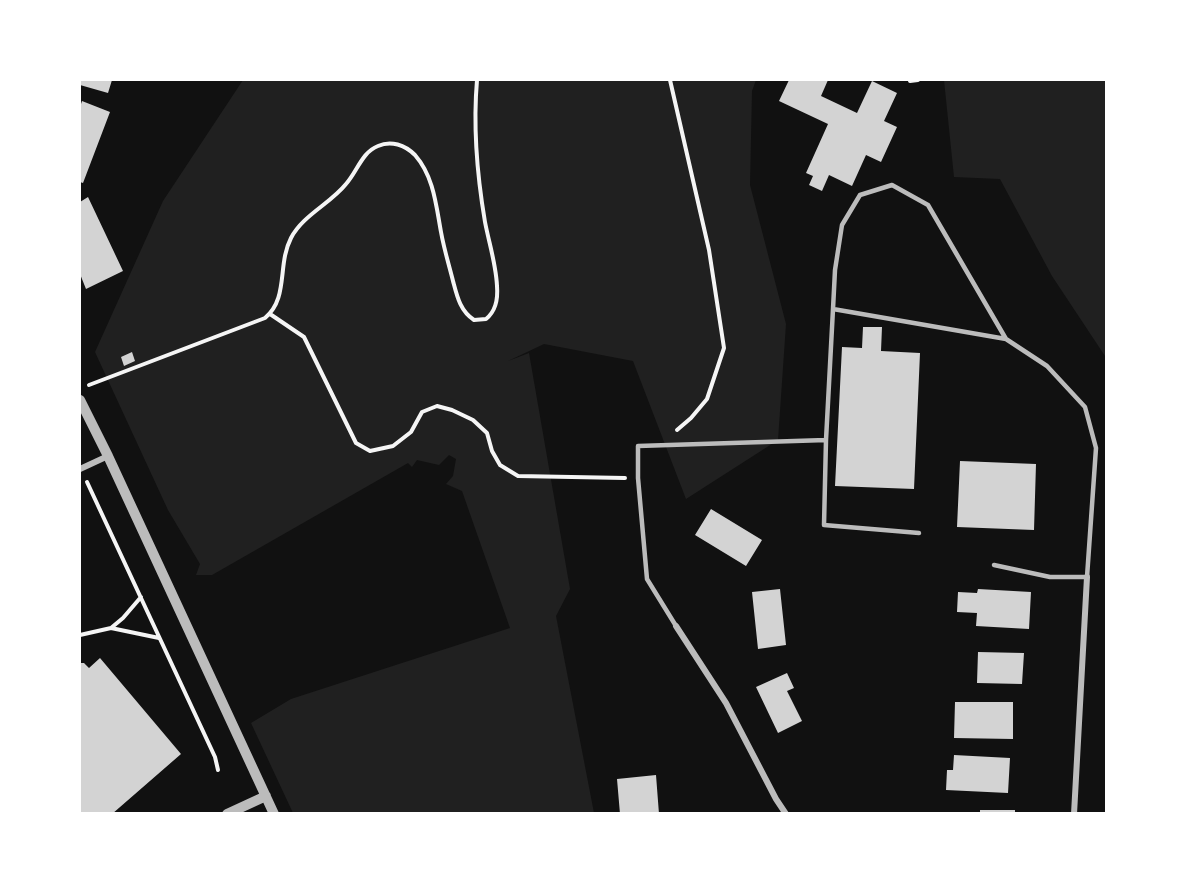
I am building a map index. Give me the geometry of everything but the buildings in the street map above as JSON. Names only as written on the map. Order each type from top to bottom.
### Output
[{"type":"street","points":[[80,400],[274,813]]},
{"type":"street","points":[[80,468],[108,456]]},
{"type":"street","points":[[1074,813],[1087,577]]},
{"type":"street","points":[[676,626],[726,704],[776,799],[786,813]]},
{"type":"street","points":[[227,813],[266,796]]},
{"type":"lane","points":[[920,533],[824,525],[835,270],[842,225],[860,195],[892,185],[928,205],[1006,339]]},
{"type":"lane","points":[[833,309],[1006,339],[1047,366],[1085,407],[1096,448],[1087,577],[1050,577],[994,565]]},
{"type":"lane","points":[[676,626],[647,579],[638,478],[638,446],[826,440]]},
{"type":"path","points":[[94,383],[265,318],[277,304],[282,267],[290,240],[295,232],[308,217],[345,186],[370,150],[395,143],[413,153],[430,178],[445,253],[460,305],[465,313],[474,320],[483,320],[491,315],[495,308],[497,286],[485,223],[477,159],[475,124],[477,80]]},
{"type":"path","points":[[670,80],[709,250],[724,348],[707,399],[691,418],[676,430],[671,444]]},
{"type":"path","points":[[910,81],[918,80]]},
{"type":"path","points":[[270,314],[304,337],[356,443],[370,451],[393,446],[411,432],[423,412],[437,406],[473,420],[487,433],[492,451],[500,465],[518,476],[638,478]]},
{"type":"path","points":[[80,468],[215,757],[218,770]]},
{"type":"path","points":[[111,628],[141,597]]},
{"type":"path","points":[[80,635],[111,628],[160,638]]},
{"type":"shaded area","points":[[243,80],[756,80],[752,91],[750,185],[786,324],[778,440],[686,499],[633,361],[544,344],[508,361],[529,353],[570,589],[556,616],[594,813],[293,813],[251,723],[291,699],[510,628],[462,491],[446,484],[453,476],[456,459],[449,455],[439,465],[417,460],[412,467],[408,463],[212,575],[196,575],[200,564],[168,510],[95,352],[163,201]]},
{"type":"shaded area","points":[[944,80],[1106,80],[1106,356],[1052,276],[1000,179],[954,177]]}]
